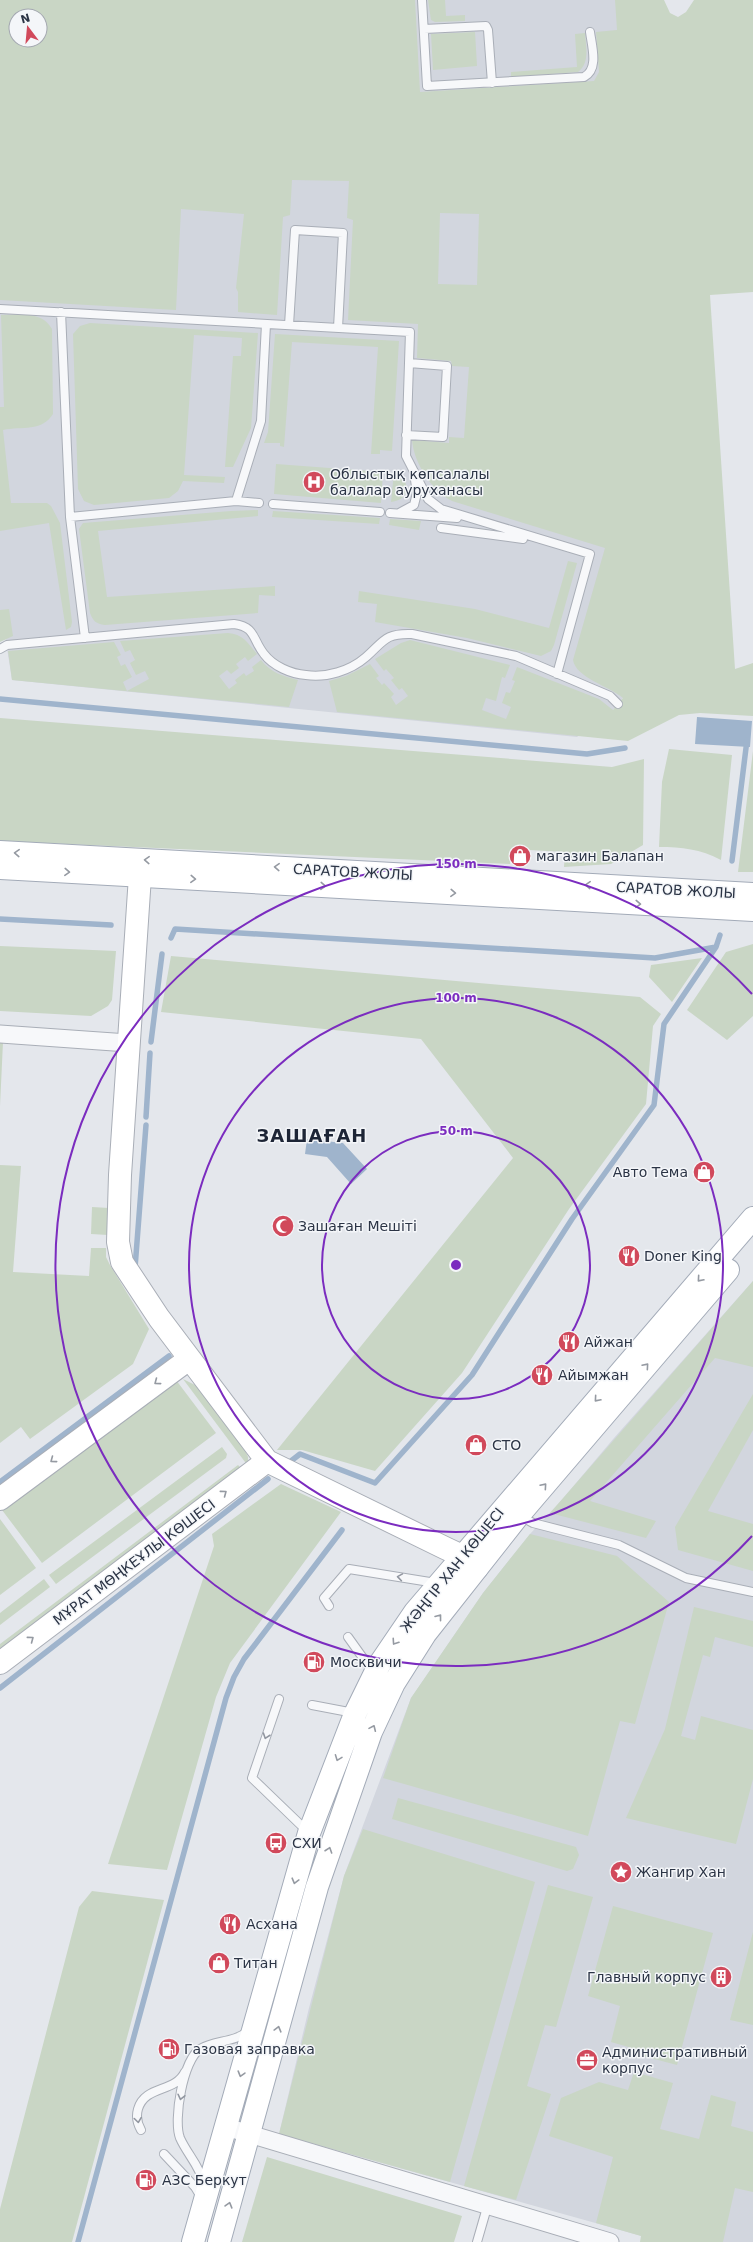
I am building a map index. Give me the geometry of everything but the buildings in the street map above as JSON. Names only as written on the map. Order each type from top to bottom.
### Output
[{"type":"main road","name":"САРАТОВ ЖОЛЫ","points":[[0,852],[753,894]]},
{"type":"main road","name":"САРАТОВ ЖОЛЫ","points":[[0,868],[753,910]]},
{"type":"main road","points":[[140,876],[120,1175],[118,1249],[122,1262],[129,1276],[267,1461],[469,1562]]},
{"type":"main road","name":"ЖӘҢГІР ХАН КӨШЕСІ","points":[[218,2242],[317,1888],[371,1732],[394,1683],[426,1634],[469,1562],[753,1218]]},
{"type":"main road","name":"ЖӘҢГІР ХАН КӨШЕСІ","points":[[511,1511],[753,1241]]},
{"type":"main road","points":[[0,1499],[189,1358]]},
{"type":"main road","name":"МҰРАТ МӨҢКЕҰЛЫ КӨШЕСІ","points":[[0,1663],[267,1461]]},
{"type":"main road","name":"ЖӘҢГІР ХАН КӨШЕСІ","points":[[193,2242],[309,1833],[355,1714],[374,1675],[415,1612],[439,1584],[469,1562]]},
{"type":"street","points":[[0,1034],[128,1043]]},
{"type":"street","points":[[226,2127],[488,2204],[590,2239],[610,2242]]},
{"type":"lane","points":[[422,0],[427,86],[584,77],[590,74],[593,68],[590,32]]},
{"type":"lane","points":[[424,29],[486,26],[488,30],[492,83]]},
{"type":"lane","points":[[289,325],[295,230],[343,233],[338,328]]},
{"type":"lane","points":[[0,309],[410,332],[406,456],[433,505],[470,519],[590,554],[557,674]]},
{"type":"lane","points":[[61,312],[70,517],[85,638]]},
{"type":"lane","points":[[236,501],[261,421],[266,324]]},
{"type":"lane","points":[[406,435],[443,437],[447,366],[409,363]]},
{"type":"lane","points":[[410,465],[416,485],[416,499],[409,509],[392,513],[470,519]]},
{"type":"lane","points":[[70,517],[236,501],[259,503]]},
{"type":"lane","points":[[273,504],[380,512]]},
{"type":"lane","points":[[441,528],[548,542]]},
{"type":"lane","points":[[0,649],[7,645],[234,624],[245,625],[253,632],[264,654],[271,661],[294,673],[314,676],[335,673],[350,667],[365,658],[386,637],[396,634],[412,634],[516,656],[610,696],[618,704]]},
{"type":"lane","points":[[511,1511],[534,1523],[619,1545],[686,1578],[753,1592]]},
{"type":"lane","points":[[329,1606],[324,1598],[349,1569],[439,1584]]},
{"type":"lane","points":[[348,1637],[374,1675]]},
{"type":"lane","points":[[279,1699],[252,1778],[309,1833]]},
{"type":"lane","points":[[312,1705],[355,1714]]},
{"type":"lane","points":[[141,2130],[138,2125],[137,2114],[142,2100],[151,2093],[179,2081],[191,2059],[200,2049],[235,2039],[248,2032],[258,2015]]},
{"type":"lane","points":[[188,2066],[178,2110],[177,2126],[180,2138],[203,2180],[204,2206]]},
{"type":"lane","points":[[164,2154],[195,2187],[202,2198],[204,2206]]},
{"type":"lane","points":[[477,2242],[488,2204]]},
{"type":"shaded area","name":"Облыстық көпсалалы балалар ауруханасы","points":[[0,0],[116,0],[127,174],[609,142],[623,698],[613,710],[577,737],[12,680],[2,616],[0,616]]},
{"type":"shaded area","points":[[152,0],[625,0],[631,102],[158,141]]},
{"type":"shaded area","points":[[753,1281],[753,2242],[663,2242],[279,2134],[309,2008],[344,1876],[411,1698],[483,1593],[530,1534],[560,1502],[614,1438]]},
{"type":"green space","points":[[0,0],[415,0],[420,92],[594,81],[599,72],[596,32],[617,30],[615,0],[664,0],[670,13],[678,17],[686,12],[694,0],[753,0],[753,292],[710,295],[735,669],[753,663],[753,716],[700,713],[679,715],[628,741],[337,712],[329,681],[346,676],[370,664],[379,676],[376,678],[382,685],[384,683],[394,694],[391,697],[396,705],[408,696],[402,688],[399,690],[391,680],[394,678],[386,669],[384,671],[375,659],[401,643],[410,640],[510,665],[505,678],[502,677],[496,701],[486,698],[482,710],[506,719],[511,707],[502,703],[506,692],[510,693],[515,681],[512,680],[517,667],[599,699],[613,710],[623,698],[586,677],[575,666],[573,660],[605,548],[452,501],[437,490],[425,475],[416,458],[412,440],[449,443],[449,437],[464,438],[469,367],[452,366],[451,361],[417,358],[418,324],[348,320],[353,220],[347,218],[349,181],[292,180],[290,215],[283,217],[277,315],[238,312],[238,292],[236,288],[244,214],[181,209],[176,310],[0,300]],"holes":[[[440,213],[479,214],[477,285],[438,284]]]},
{"type":"green space","points":[[428,0],[445,0],[446,16],[465,15],[465,21],[435,22],[431,20]]},
{"type":"green space","points":[[475,32],[477,66],[433,70],[431,34]]},
{"type":"green space","points":[[585,33],[586,59],[582,68],[578,72],[511,77],[511,72],[577,67],[575,34]]},
{"type":"green space","points":[[1,315],[30,315],[42,319],[48,323],[52,329],[53,414],[43,424],[37,426],[3,430],[11,503],[47,503],[51,506],[60,523],[72,622],[71,627],[66,630],[49,523],[0,531],[0,407],[4,407]]},
{"type":"green space","points":[[90,323],[258,333],[251,428],[233,467],[225,467],[233,356],[241,356],[242,338],[194,335],[184,475],[225,477],[224,483],[183,481],[178,491],[169,498],[94,505],[84,501],[78,489],[73,334],[80,326]]},
{"type":"green space","points":[[275,334],[399,341],[392,451],[380,450],[380,454],[371,454],[378,347],[292,342],[284,447],[280,446],[280,443],[264,443],[268,432]]},
{"type":"green space","points":[[276,464],[383,472],[381,503],[274,494]]},
{"type":"green space","points":[[394,472],[399,472],[403,477],[406,491],[402,498],[391,502]]},
{"type":"green space","points":[[258,510],[258,516],[98,531],[107,597],[275,586],[275,596],[259,595],[258,613],[105,625],[95,622],[92,618],[90,613],[79,529],[83,523]]},
{"type":"green space","points":[[273,511],[380,518],[379,524],[272,517]]},
{"type":"green space","points":[[390,519],[421,521],[419,530],[389,525]]},
{"type":"green space","points":[[568,561],[577,563],[554,645],[551,651],[541,656],[467,638],[375,622],[377,604],[358,602],[359,591],[475,609],[549,628]]},
{"type":"green space","points":[[9,609],[13,636],[0,642],[0,610]]},
{"type":"green space","points":[[228,633],[241,637],[257,654],[248,661],[245,657],[236,664],[239,668],[231,674],[227,670],[219,676],[229,689],[237,683],[235,680],[244,673],[246,676],[254,671],[252,667],[261,660],[273,671],[298,680],[289,707],[12,680],[8,651],[114,642],[121,655],[117,657],[121,666],[125,664],[132,677],[123,682],[127,691],[149,679],[145,671],[136,675],[130,663],[135,660],[130,650],[125,652],[120,641]]},
{"type":"green space","points":[[0,718],[612,767],[644,759],[643,845],[611,864],[564,867],[565,852],[511,849],[510,864],[0,841]]},
{"type":"green space","points":[[669,749],[732,755],[721,860],[706,853],[691,849],[659,847],[662,782]]},
{"type":"green space","points":[[753,751],[753,872],[738,872]]},
{"type":"green space","points":[[753,944],[753,1016],[727,1040],[687,1010],[726,952]]},
{"type":"green space","points":[[0,946],[116,951],[112,1000],[108,1006],[91,1016],[0,1011]]},
{"type":"green space","points":[[171,956],[640,997],[661,1014],[653,1026],[646,1104],[569,1209],[462,1373],[375,1471],[302,1450],[277,1450],[513,1158],[421,1039],[161,1012]]},
{"type":"green space","points":[[702,958],[672,1002],[649,977],[651,965]]},
{"type":"green space","points":[[0,1042],[3,1042],[0,1106]]},
{"type":"green space","points":[[0,1165],[21,1166],[13,1272],[89,1276],[91,1248],[106,1248],[106,1257],[110,1265],[149,1329],[133,1364],[30,1439],[21,1427],[0,1443]]},
{"type":"green space","points":[[92,1207],[109,1208],[108,1235],[91,1234]]},
{"type":"green space","points":[[753,1281],[753,1367],[715,1358],[590,1501],[656,1521],[646,1538],[550,1513]]},
{"type":"green space","points":[[183,1379],[197,1386],[244,1448],[248,1457],[248,1466]]},
{"type":"green space","points":[[176,1380],[216,1433],[42,1563],[2,1510],[166,1384]]},
{"type":"green space","points":[[753,1394],[753,1430],[708,1511],[753,1524],[753,1571],[678,1550],[675,1527]]},
{"type":"green space","points":[[222,1447],[227,1454],[226,1458],[56,1584],[49,1575]]},
{"type":"green space","points":[[238,1465],[243,1470],[0,1652],[0,1644]]},
{"type":"green space","points":[[281,1484],[341,1512],[230,1663],[216,1697],[167,1870],[108,1864],[214,1546],[212,1534]]},
{"type":"green space","points":[[0,1519],[36,1568],[0,1595]]},
{"type":"green space","points":[[530,1534],[617,1556],[669,1602],[635,1724],[620,1721],[588,1836],[383,1778],[411,1698],[483,1593]]},
{"type":"green space","points":[[44,1579],[50,1587],[0,1625],[0,1613]]},
{"type":"green space","points":[[694,1607],[753,1621],[753,1647],[715,1637],[710,1657],[703,1655],[681,1736],[695,1740],[701,1716],[753,1730],[753,1779],[736,1844],[626,1818],[665,1729]]},
{"type":"green space","points":[[398,1798],[576,1847],[579,1855],[573,1869],[567,1871],[392,1819]]},
{"type":"green space","points":[[363,1829],[535,1882],[450,2182],[279,2134],[344,1876]]},
{"type":"green space","points":[[548,1885],[593,1897],[556,2027],[545,2025],[527,2086],[551,2094],[516,2200],[464,2186]]},
{"type":"green space","points":[[92,1891],[164,1900],[72,2242],[0,2242],[0,2209],[79,1907]]},
{"type":"green space","points":[[613,1906],[713,1933],[677,2065],[639,2055],[639,2050],[611,2042],[620,2006],[588,1996]]},
{"type":"green space","points":[[753,1932],[753,2025],[730,2020]]},
{"type":"green space","points":[[634,2072],[673,2083],[660,2129],[699,2139],[711,2095],[736,2102],[731,2126],[753,2132],[753,2192],[735,2188],[723,2242],[640,2242],[641,2236],[596,2223],[613,2157],[549,2136],[561,2098],[599,2082],[628,2090]]},
{"type":"green space","points":[[267,2157],[462,2216],[454,2242],[242,2242]]},
{"type":"water","points":[[697,717],[752,721],[750,747],[695,744]]},
{"type":"water","points":[[307,1139],[343,1143],[367,1169],[351,1184],[327,1157],[305,1154]]},
{"type":"waterway","points":[[0,699],[587,754],[625,748]]},
{"type":"waterway","points":[[732,861],[747,740]]},
{"type":"waterway","points":[[0,919],[111,925]]},
{"type":"waterway","points":[[171,938],[175,929],[655,958],[716,947],[720,935]]},
{"type":"waterway","points":[[291,1461],[300,1454],[375,1483],[472,1375],[572,1219],[654,1105],[664,1024],[716,947]]},
{"type":"waterway","points":[[151,1042],[162,954]]},
{"type":"waterway","points":[[146,1117],[150,1053]]},
{"type":"waterway","points":[[135,1268],[146,1125]]},
{"type":"waterway","points":[[0,1482],[169,1356]]},
{"type":"waterway","points":[[0,1688],[268,1479]]},
{"type":"waterway","points":[[78,2242],[226,1698],[234,1677],[244,1659],[342,1530]]},
{"type":"place","name":"Облыстық көпсалалы балалар ауруханасы","points":[[314,482]]},
{"type":"place","name":"магазин Балапан","points":[[520,856]]},
{"type":"place","name":"Авто Тема","points":[[704,1172]]},
{"type":"place","name":"Зашаған Мешіті","points":[[283,1226]]},
{"type":"place","name":"Doner King","points":[[629,1256]]},
{"type":"place","name":"Айжан","points":[[569,1342]]},
{"type":"place","name":"Айымжан","points":[[542,1375]]},
{"type":"place","name":"СТО","points":[[476,1445]]},
{"type":"place","name":"Москвичи","points":[[314,1662]]},
{"type":"place","name":"СХИ","points":[[276,1843]]},
{"type":"place","name":"Жангир Хан","points":[[621,1872]]},
{"type":"place","name":"Асхана","points":[[230,1924]]},
{"type":"place","name":"Титан","points":[[219,1963]]},
{"type":"place","name":"Главный корпус","points":[[721,1977]]},
{"type":"place","name":"Газовая заправка","points":[[169,2049]]},
{"type":"place","name":"Административный корпус","points":[[587,2060]]},
{"type":"place","name":"АЗС Беркут","points":[[146,2180]]},
{"type":"district","name":"ЗАШАҒАН","points":[[312,1136]]}]
